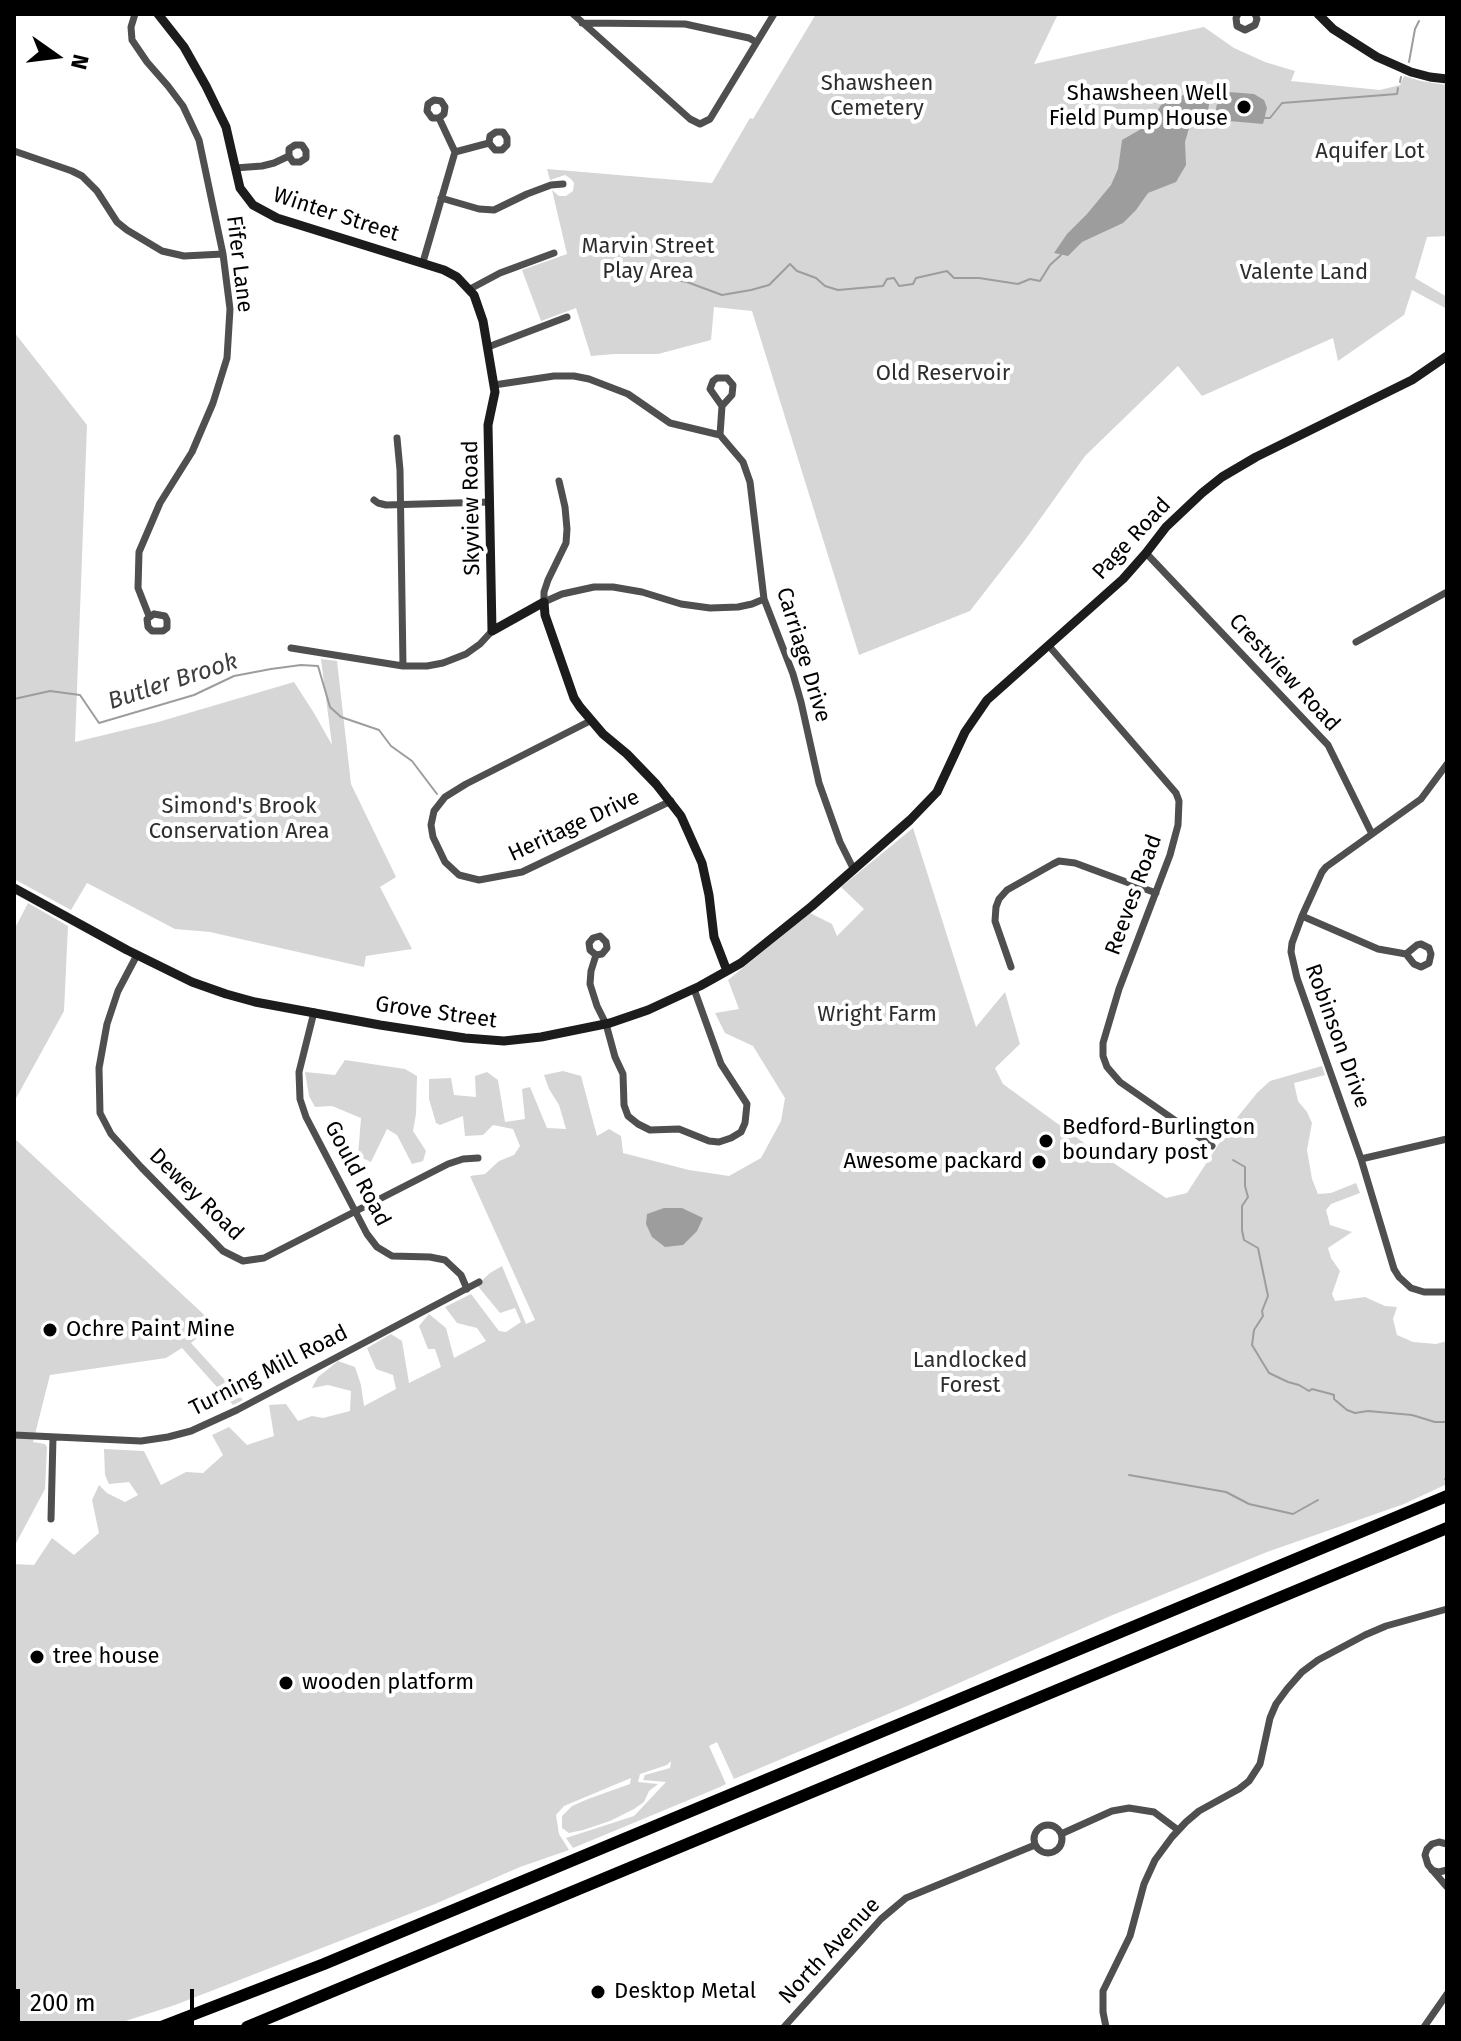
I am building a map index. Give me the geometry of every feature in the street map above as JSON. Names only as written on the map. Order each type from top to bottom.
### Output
[{"type":"highway","points":[[161,2027],[338,1958],[1447,1496]]},
{"type":"highway","points":[[247,2027],[1447,1528]]},
{"type":"main road","name":"Winter Street","points":[[158,14],[184,47],[206,86],[226,127],[239,183],[245,196],[258,209],[423,262],[457,277],[470,289]]},
{"type":"main road","points":[[1318,14],[1333,29],[1377,57],[1411,72],[1447,79]]},
{"type":"main road","points":[[470,289],[479,305],[494,385]]},
{"type":"main road","name":"Page Road","points":[[910,820],[937,792],[965,732],[987,700],[1123,579],[1186,507],[1222,477],[1256,457],[1412,380],[1447,356]]},
{"type":"main road","name":"Skyview Road","points":[[492,631],[488,425],[494,385]]},
{"type":"main road","points":[[492,631],[544,602],[545,615],[574,698],[590,721],[627,754],[681,816],[702,863],[714,937],[727,971]]},
{"type":"main road","name":"Grove Street","points":[[14,888],[137,955],[192,982],[226,994],[380,1025],[498,1041],[541,1037],[606,1024],[648,1010],[694,989],[768,943],[910,820]]},
{"type":"street","name":"Fifer Lane","points":[[135,14],[131,27],[132,40],[183,106],[199,140],[223,254],[230,309],[227,358],[222,379],[201,435],[160,503],[139,552],[138,588],[149,616]]},
{"type":"street","points":[[573,14],[681,111],[700,124],[710,119],[774,14]]},
{"type":"street","points":[[1238,14],[1237,26],[1245,30],[1255,25],[1255,14]]},
{"type":"street","points":[[582,23],[685,24],[756,42]]},
{"type":"street","points":[[423,262],[455,152],[439,118]]},
{"type":"street","points":[[455,152],[489,143]]},
{"type":"street","points":[[14,151],[82,176],[97,191],[117,222],[162,251],[184,256],[223,254]]},
{"type":"street","points":[[235,168],[266,166],[289,156]]},
{"type":"street","points":[[441,198],[494,210],[527,194],[563,184]]},
{"type":"street","points":[[470,289],[500,273],[554,253]]},
{"type":"street","points":[[488,347],[567,317]]},
{"type":"street","points":[[494,385],[554,376],[589,379],[628,394],[670,423],[720,435],[722,406]]},
{"type":"street","name":"Carriage Drive","points":[[720,435],[743,462],[750,482],[764,599],[801,702],[819,783],[840,842],[854,870]]},
{"type":"street","points":[[397,438],[403,666]]},
{"type":"street","points":[[559,481],[565,507],[566,543],[548,580],[544,602],[562,594],[594,587],[642,592],[681,604],[710,608],[738,607],[764,599]]},
{"type":"street","points":[[374,500],[386,505],[490,502]]},
{"type":"street","name":"Crestview Road","points":[[1146,553],[1328,745],[1372,834]]},
{"type":"street","points":[[1356,642],[1447,592]]},
{"type":"street","points":[[291,648],[403,666],[427,666],[457,658],[474,648],[492,631]]},
{"type":"street","name":"Reeves Road","points":[[1049,646],[1176,793],[1180,810],[1170,855],[1119,989],[1103,1043],[1103,1056],[1107,1067],[1120,1082],[1212,1146]]},
{"type":"street","name":"Heritage Drive","points":[[590,721],[452,791],[439,802],[431,825],[445,862],[459,875],[479,880],[522,872],[671,801]]},
{"type":"street","name":"Robinson Drive","points":[[1447,764],[1421,799],[1322,872],[1292,943],[1291,961],[1361,1159],[1394,1269],[1411,1288],[1424,1292],[1447,1292]]},
{"type":"street","points":[[1011,967],[995,921],[999,899],[1007,890],[1053,864],[1059,861],[1075,863],[1156,893]]},
{"type":"street","points":[[1302,916],[1378,949],[1406,954]]},
{"type":"street","name":"Dewey Road","points":[[137,955],[110,1013],[99,1068],[100,1113],[111,1134],[223,1251],[243,1261],[274,1254],[448,1164],[478,1158]]},
{"type":"street","points":[[596,955],[590,984],[623,1074],[624,1105],[628,1116],[650,1130],[679,1129],[719,1142],[741,1132],[747,1104],[721,1064],[694,989]]},
{"type":"street","name":"Gould Road","points":[[314,1012],[299,1072],[300,1099],[306,1117],[367,1234],[377,1247],[392,1256],[445,1260],[456,1269],[467,1289]]},
{"type":"street","points":[[1361,1159],[1447,1139]]},
{"type":"street","name":"Turning Mill Road","points":[[14,1435],[141,1441],[191,1431],[237,1410],[479,1282]]},
{"type":"street","points":[[51,1519],[53,1437]]},
{"type":"street","points":[[1106,2027],[1103,1991],[1130,1936],[1144,1884],[1155,1860],[1178,1830],[1199,1811],[1239,1789],[1252,1777],[1260,1764],[1265,1734],[1276,1704],[1302,1672],[1365,1635],[1447,1609]]},
{"type":"street","name":"North Avenue","points":[[1061,1834],[1112,1811],[1129,1808],[1154,1812],[1178,1830]]},
{"type":"street","name":"North Avenue","points":[[1051,1826],[1059,1830],[1061,1845],[1053,1852],[1041,1852],[1035,1845],[1035,1834],[1040,1828],[1051,1826]]},
{"type":"street","points":[[1447,1844],[1439,1842],[1429,1847],[1425,1855],[1428,1865],[1447,1887]]},
{"type":"street","name":"North Avenue","points":[[784,2027],[881,1919],[906,1898],[1035,1845]]},
{"type":"street","points":[[1428,1865],[1439,1872],[1447,1870]]},
{"type":"street","points":[[1424,2027],[1447,1994]]},
{"type":"green space","name":"Old Reservoir","points":[[816,14],[1058,14],[1034,64],[1204,27],[1234,48],[1295,71],[1291,81],[1380,90],[1400,85],[1404,76],[1447,85],[1447,236],[1427,237],[1415,278],[1447,297],[1447,309],[1412,290],[1404,315],[1338,361],[1333,338],[1202,396],[1178,366],[1085,456],[970,611],[859,655],[752,311],[714,307],[711,340],[658,354],[591,356],[576,308],[541,321],[522,270],[567,254],[552,190],[559,196],[566,196],[573,191],[574,183],[565,175],[550,180],[547,169],[712,183]]},
{"type":"green space","name":"Simond's Brook Conservation Area","points":[[14,332],[87,425],[75,742],[158,722],[294,682],[332,745],[321,659],[337,661],[351,784],[396,877],[380,887],[412,949],[366,956],[364,967],[210,932],[175,929],[87,883],[71,910],[14,879]]},
{"type":"green space","name":"Landlocked Forest","points":[[913,828],[976,1027],[1005,992],[1020,1044],[995,1068],[1003,1084],[1166,1198],[1187,1193],[1231,1125],[1270,1081],[1322,1066],[1325,1075],[1294,1083],[1298,1101],[1312,1123],[1307,1150],[1312,1179],[1318,1194],[1331,1193],[1356,1183],[1360,1193],[1331,1204],[1326,1210],[1330,1225],[1352,1232],[1328,1248],[1340,1271],[1332,1294],[1335,1301],[1365,1297],[1385,1306],[1397,1307],[1393,1319],[1397,1335],[1413,1342],[1436,1344],[1447,1341],[1447,1484],[1404,1504],[1267,1552],[1108,1617],[734,1779],[717,1742],[709,1746],[726,1784],[720,1787],[573,1848],[566,1838],[634,1816],[666,1782],[643,1780],[645,1775],[670,1768],[671,1761],[640,1774],[638,1782],[658,1784],[649,1791],[644,1802],[610,1821],[569,1833],[562,1828],[562,1816],[572,1806],[630,1784],[631,1778],[564,1806],[556,1815],[559,1834],[569,1850],[175,2005],[107,2027],[14,2027],[14,1564],[34,1565],[52,1538],[74,1555],[99,1533],[92,1500],[99,1485],[125,1502],[138,1495],[129,1482],[109,1484],[105,1475],[104,1449],[144,1451],[161,1485],[186,1472],[203,1473],[223,1455],[212,1435],[229,1427],[247,1445],[274,1436],[269,1405],[286,1404],[298,1421],[350,1411],[351,1391],[328,1385],[312,1388],[318,1377],[338,1361],[355,1367],[364,1406],[396,1389],[393,1375],[376,1369],[367,1348],[391,1334],[402,1341],[409,1383],[441,1367],[435,1349],[428,1349],[419,1326],[429,1314],[446,1328],[454,1358],[486,1341],[477,1328],[457,1323],[445,1307],[471,1294],[499,1331],[506,1332],[521,1322],[515,1308],[500,1313],[477,1285],[502,1266],[526,1324],[535,1320],[470,1176],[485,1174],[499,1161],[514,1155],[520,1146],[513,1129],[493,1125],[483,1135],[465,1136],[463,1116],[440,1125],[436,1123],[429,1099],[429,1079],[451,1078],[454,1095],[476,1097],[475,1076],[487,1072],[498,1080],[505,1122],[525,1119],[522,1089],[530,1087],[547,1128],[566,1129],[559,1105],[544,1075],[563,1071],[581,1076],[597,1136],[609,1129],[621,1136],[623,1153],[689,1170],[729,1176],[761,1158],[781,1121],[785,1098],[753,1046],[725,1033],[715,1013],[739,1009],[728,980],[810,913],[832,924],[837,936],[864,909],[841,887]]},
{"type":"green space","points":[[28,903],[68,926],[64,1011],[14,1102],[14,930]]},
{"type":"green space","points":[[345,1060],[405,1069],[417,1076],[413,1131],[426,1151],[423,1161],[412,1164],[397,1135],[387,1129],[371,1162],[358,1156],[361,1118],[332,1106],[315,1107],[309,1096],[305,1072],[335,1075]]},
{"type":"green space","points":[[14,1138],[214,1324],[191,1343],[243,1400],[233,1405],[182,1348],[166,1358],[50,1375],[33,1442],[47,1447],[45,1489],[14,1547]]},
{"type":"shaded area","points":[[1211,84],[1209,117],[1197,119],[1189,128],[1185,142],[1186,165],[1176,182],[1148,193],[1123,223],[1082,242],[1068,256],[1054,253],[1111,185],[1118,169],[1122,140],[1148,125],[1161,105],[1200,85]]},
{"type":"shaded area","points":[[1220,93],[1254,94],[1264,100],[1267,108],[1263,124],[1218,120],[1216,108]]},
{"type":"shaded area","points":[[664,1208],[682,1208],[703,1218],[697,1231],[683,1245],[665,1247],[652,1237],[646,1224],[647,1214]]},
{"type":"waterway","points":[[1409,62],[1419,21]]},
{"type":"waterway","points":[[1400,82],[1401,77]]},
{"type":"waterway","points":[[1264,118],[1270,118],[1282,103],[1397,94],[1398,88]]},
{"type":"waterway","points":[[662,274],[722,295],[769,285],[790,264],[797,271],[838,290],[883,286],[887,279],[894,278],[899,286],[913,284],[916,278],[947,271],[954,278],[1018,284],[1030,279],[1040,281],[1061,255]]},
{"type":"waterway","name":"Butler Brook","points":[[14,699],[50,691],[80,695],[99,723],[194,695],[234,676],[301,665],[318,666],[330,707],[341,717],[379,730],[391,746],[412,761],[437,794]]},
{"type":"waterway","points":[[1233,1160],[1245,1167],[1248,1197],[1242,1206],[1242,1230],[1244,1240],[1258,1248],[1268,1296],[1263,1316],[1254,1330],[1252,1345],[1269,1373],[1309,1391],[1312,1389],[1334,1395],[1334,1399],[1355,1413],[1368,1411],[1412,1415],[1447,1422]]},
{"type":"waterway","points":[[1129,1475],[1226,1492],[1249,1504],[1293,1514],[1318,1500]]},
{"type":"place","name":"Shawsheen Well Field Pump House","points":[[1244,107]]},
{"type":"place","name":"Bedford-Burlington boundary post","points":[[1046,1141]]},
{"type":"place","name":"Awesome packard","points":[[1039,1162]]},
{"type":"place","name":"Ochre Paint Mine","points":[[50,1330]]},
{"type":"place","name":"tree house","points":[[37,1657]]},
{"type":"place","name":"wooden platform","points":[[286,1683]]},
{"type":"place","name":"Desktop Metal","points":[[598,1992]]},
{"type":"park label","name":"Shawsheen Cemetery","points":[[877,96]]},
{"type":"park label","name":"Aquifer Lot","points":[[1370,152]]},
{"type":"park label","name":"Marvin Street Play Area","points":[[648,260]]},
{"type":"park label","name":"Valente Land","points":[[1304,273]]},
{"type":"park label","name":"Wright Farm","points":[[877,1015]]}]
